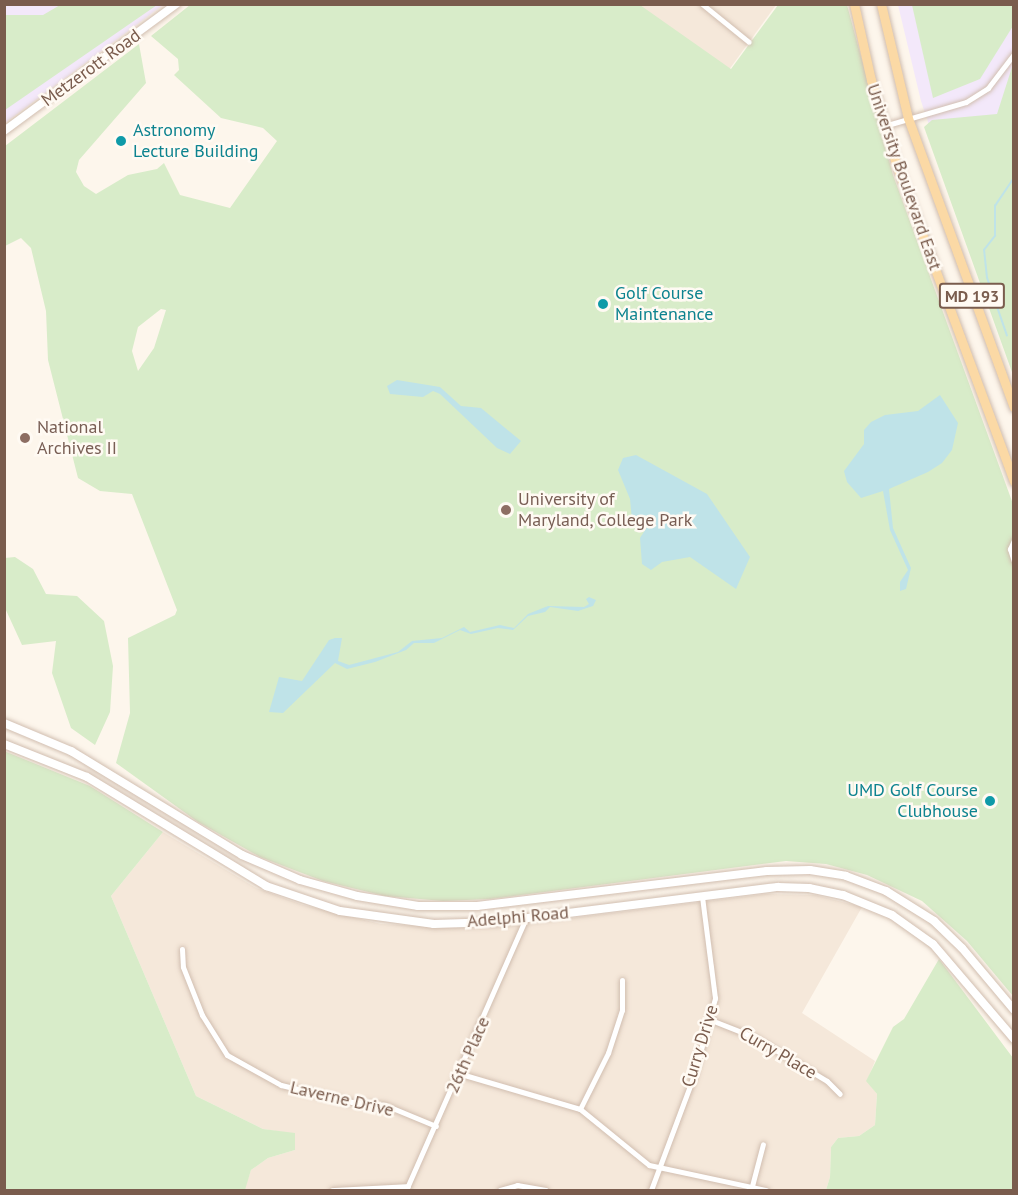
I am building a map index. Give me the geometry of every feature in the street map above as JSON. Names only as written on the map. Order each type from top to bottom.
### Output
[{"type":"main road","name":"Metzerott Road","points":[[4,131],[176,4]]},
{"type":"main road","name":"University Boulevard East","points":[[854,4],[884,126],[1012,477]]},
{"type":"main road","name":"University Boulevard East","points":[[881,4],[908,118],[1014,407]]},
{"type":"main road","name":"Adelphi Road","points":[[4,723],[82,757],[242,855],[300,880],[357,896],[418,906],[477,906],[752,872],[810,870],[846,876],[886,891],[934,921],[963,948],[1014,1010]]},
{"type":"main road","name":"Adelphi Road","points":[[4,744],[87,777],[222,862],[289,896],[340,911],[411,922],[526,918],[778,887],[809,888],[880,909],[942,953],[1014,1039]]},
{"type":"street","points":[[702,4],[749,42]]},
{"type":"street","points":[[884,126],[977,95],[999,75],[1014,54]]},
{"type":"street","points":[[1014,540],[1010,549],[1014,561]]},
{"type":"street","name":"Curry Drive","points":[[651,1191],[711,1020],[715,998],[702,896]]},
{"type":"street","name":"26th Place","points":[[407,1188],[460,1074],[526,918]]},
{"type":"street","name":"Laverne Drive","points":[[182,949],[183,967],[202,1015],[227,1055],[281,1085],[352,1102],[385,1105],[436,1126]]},
{"type":"street","points":[[580,1109],[608,1053],[622,1010],[622,981]]},
{"type":"street","name":"Curry Place","points":[[711,1020],[754,1037],[827,1081],[840,1094]]},
{"type":"street","points":[[460,1074],[580,1109],[640,1160],[659,1167],[752,1186],[766,1191]]},
{"type":"street","points":[[752,1186],[764,1144]]},
{"type":"street","points":[[500,1191],[517,1185],[546,1191]]},
{"type":"street","points":[[332,1191],[407,1188]]},
{"type":"shaded area","points":[[5,5],[163,5],[5,123]]},
{"type":"shaded area","points":[[631,5],[776,5],[723,78]]},
{"type":"shaded area","points":[[898,5],[1013,5],[1013,330],[944,170],[921,101]]},
{"type":"shaded area","points":[[163,832],[256,888],[303,905],[381,924],[484,929],[766,894],[815,895],[862,907],[802,1013],[875,1061],[867,1081],[877,1094],[875,1125],[859,1136],[838,1138],[831,1147],[830,1177],[826,1190],[244,1190],[251,1170],[268,1158],[295,1150],[295,1134],[263,1129],[196,1096],[111,896]]},
{"type":"green space","points":[[60,5],[157,5],[5,110],[5,15],[43,15]]},
{"type":"green space","name":"University of Maryland, College Park","points":[[190,5],[640,5],[731,69],[778,5],[847,5],[893,175],[1013,504],[1013,996],[967,941],[922,901],[867,875],[826,864],[786,861],[490,899],[443,901],[385,896],[323,881],[260,857],[198,822],[116,763],[130,713],[128,638],[175,615],[177,610],[132,494],[100,491],[78,478],[48,360],[46,311],[31,248],[21,238],[5,246],[5,146],[139,44],[146,83],[79,160],[76,172],[84,186],[96,194],[128,175],[157,169],[164,163],[180,195],[230,208],[277,141],[263,128],[221,118],[174,75],[179,70],[178,59],[151,36]],"holes":[[[161,309],[166,310],[154,348],[138,371],[132,351],[138,327]]]},
{"type":"green space","points":[[912,5],[1013,5],[1013,26],[980,79],[933,98]]},
{"type":"green space","points":[[1013,64],[1013,375],[924,127],[932,120],[997,114]]},
{"type":"green space","points":[[15,557],[33,569],[46,594],[77,596],[104,621],[113,666],[110,712],[95,745],[71,728],[52,673],[56,641],[22,645],[5,608],[5,558]]},
{"type":"green space","points":[[4,751],[90,786],[163,832],[111,896],[196,1096],[263,1129],[295,1133],[295,1150],[268,1158],[251,1170],[245,1190],[5,1190]]},
{"type":"green space","points":[[939,959],[1013,1058],[1013,1190],[826,1190],[830,1177],[831,1147],[838,1138],[859,1136],[875,1125],[877,1094],[866,1081],[893,1027],[904,1019]]},
{"type":"water","points":[[397,380],[440,387],[461,406],[481,408],[521,441],[510,454],[497,448],[440,394],[433,391],[423,397],[390,394],[387,386]]},
{"type":"water","points":[[940,395],[958,423],[952,450],[942,463],[928,472],[889,489],[893,528],[911,568],[906,589],[900,591],[900,582],[908,570],[890,530],[883,491],[861,498],[847,482],[844,471],[864,444],[864,430],[871,422],[885,415],[918,411]]},
{"type":"water","points":[[636,455],[707,494],[750,557],[736,589],[690,557],[662,562],[651,570],[642,564],[640,538],[649,524],[646,517],[632,520],[630,499],[618,470],[623,458]]},
{"type":"water","points":[[589,597],[596,600],[593,606],[578,611],[550,607],[545,612],[528,616],[513,630],[498,628],[471,634],[460,630],[434,643],[414,643],[406,650],[375,662],[347,669],[335,663],[283,713],[269,712],[279,677],[302,681],[329,640],[342,638],[338,661],[349,665],[398,652],[412,641],[442,638],[464,627],[470,632],[500,625],[514,628],[528,614],[548,606],[584,607],[589,604],[586,599]]},
{"type":"waterway","points":[[1007,336],[987,278],[984,250],[995,236],[995,206],[1014,178]]},
{"type":"place","name":"Astronomy Lecture Building","points":[[121,141]]},
{"type":"place","name":"Golf Course Maintenance","points":[[603,304]]},
{"type":"place","name":"National Archives II","points":[[25,438]]},
{"type":"place","name":"University of Maryland, College Park","points":[[506,510]]},
{"type":"place","name":"UMD Golf Course Clubhouse","points":[[990,801]]}]
